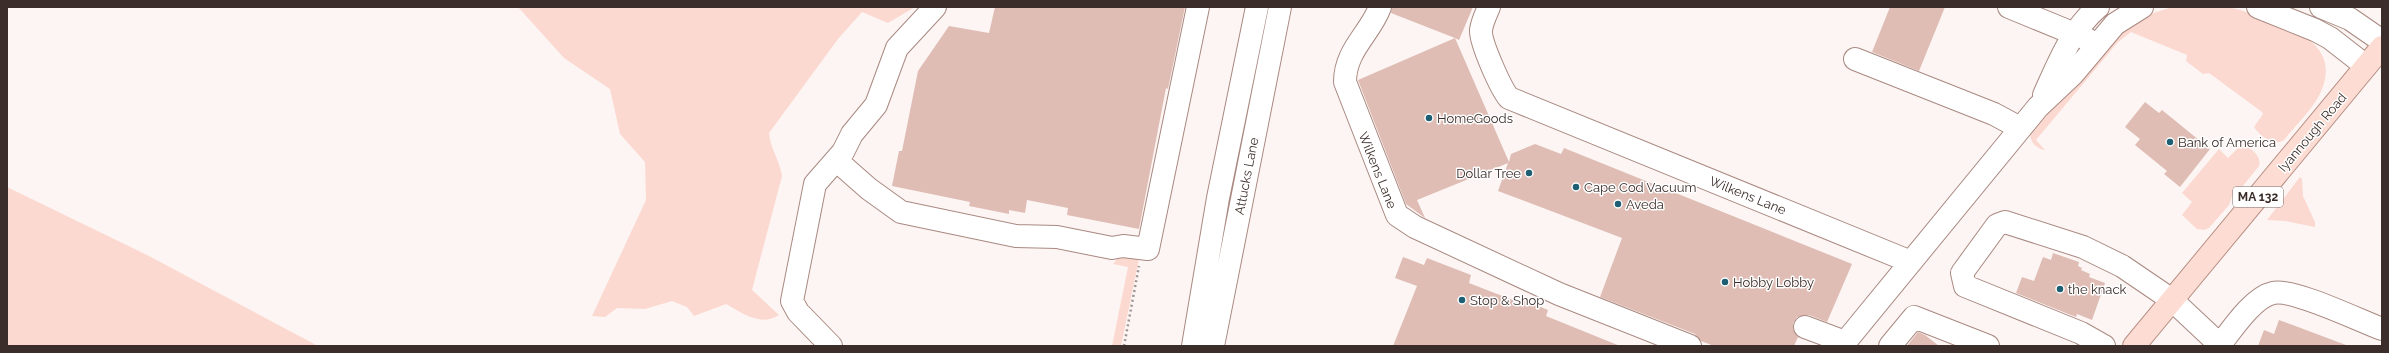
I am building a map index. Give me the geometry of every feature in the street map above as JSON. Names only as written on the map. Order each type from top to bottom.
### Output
[{"type":"main road","name":"Iyannough Road","points":[[2134,346],[2382,47]]},
{"type":"street","points":[[831,346],[798,312],[792,301],[792,294],[813,188],[843,152],[852,134],[876,105],[897,48],[935,7]]},
{"type":"street","points":[[836,160],[869,189],[901,212],[1016,236],[1057,237],[1112,248],[1123,246],[1148,248],[1150,246],[1198,7]]},
{"type":"street","name":"Attucks Lane","points":[[1193,346],[1216,213],[1257,7]]},
{"type":"street","name":"Attucks Lane","points":[[1213,346],[1280,7]]},
{"type":"street","name":"Wilkens Lane","points":[[1380,7],[1371,24],[1350,55],[1345,73],[1345,82],[1396,215],[1415,227],[1559,294],[1690,346]]},
{"type":"street","name":"Wilkens Lane","points":[[1489,7],[1482,26],[1481,37],[1502,91],[1509,98],[1911,262]]},
{"type":"street","points":[[2009,7],[2075,33],[2097,44]]},
{"type":"street","points":[[2038,108],[2075,33],[2087,17],[2098,7]]},
{"type":"street","points":[[1805,327],[1844,344],[2020,128],[2073,74],[2097,44],[2122,18],[2142,7]]},
{"type":"street","points":[[2258,7],[2330,38],[2366,66]]},
{"type":"street","points":[[2321,7],[2350,19],[2382,41]]},
{"type":"street","points":[[1856,59],[1994,114],[2020,128]]},
{"type":"street","points":[[2104,346],[2081,333],[1966,286],[1962,273],[1997,225],[2005,222],[2082,247],[2122,266],[2172,300],[2219,345],[2242,317],[2259,301],[2273,292],[2294,294],[2382,329]]},
{"type":"street","points":[[1890,346],[1914,317],[1988,346]]},
{"type":"path","points":[[1124,346],[1142,248]]},
{"type":"shaded area","points":[[518,7],[915,7],[888,23],[862,12],[838,39],[769,133],[771,144],[782,176],[752,290],[779,315],[765,320],[759,319],[745,315],[726,304],[694,316],[687,307],[672,301],[645,309],[617,308],[605,317],[592,316],[646,200],[645,162],[620,134],[610,89],[564,58]]},
{"type":"shaded area","points":[[2172,7],[2226,7],[2237,9],[2285,26],[2314,44],[2322,56],[2326,71],[2322,89],[2310,109],[2284,140],[2276,142],[2267,140],[2263,137],[2254,127],[2263,114],[2262,112],[2209,73],[2203,74],[2186,61],[2187,55],[2131,32],[2118,42],[2036,140],[2045,150],[2034,144],[2030,135],[2031,132],[2106,42],[2138,18]]},
{"type":"shaded area","points":[[2242,144],[2255,153],[2260,162],[2259,166],[2238,192],[2233,194],[2229,205],[2209,228],[2204,230],[2197,229],[2182,215],[2192,202],[2182,193],[2219,149],[2228,158]]},
{"type":"shaded area","points":[[2300,177],[2302,179],[2303,196],[2315,222],[2315,227],[2285,221],[2267,220]]},
{"type":"shaded area","points":[[7,187],[149,256],[318,346],[7,346]]},
{"type":"shaded area","points":[[1119,257],[1139,259],[1121,346],[1112,346],[1128,267],[1113,264]]},
{"type":"building","points":[[995,7],[1185,7],[1168,89],[1166,88],[1139,229],[1067,215],[1068,208],[1027,200],[1025,213],[1009,210],[1009,214],[969,206],[970,202],[892,186],[899,151],[902,151],[918,71],[949,26],[989,33]]},
{"type":"building","points":[[1392,7],[1473,7],[1459,40],[1391,13]]},
{"type":"building","points":[[1890,7],[1945,7],[1919,71],[1872,52]]},
{"type":"building","points":[[1455,38],[1509,162],[1511,154],[1535,144],[1561,154],[1564,148],[1852,264],[1827,322],[1809,315],[1797,317],[1793,323],[1793,329],[1798,337],[1794,346],[1714,346],[1701,341],[1695,334],[1600,297],[1622,238],[1498,191],[1508,163],[1417,200],[1425,218],[1406,204],[1358,80]]},
{"type":"building","name":"Bank of America","points":[[2145,102],[2159,113],[2162,110],[2210,149],[2180,187],[2164,174],[2167,171],[2135,145],[2140,139],[2125,127]]},
{"type":"building","name":"the knack","points":[[2053,253],[2079,262],[2078,266],[2082,268],[2081,270],[2090,274],[2089,277],[2105,283],[2092,320],[2077,314],[2076,317],[2016,293],[2022,277],[2034,281],[2043,257],[2051,260]]},
{"type":"building","name":"Stop & Shop","points":[[1403,257],[1424,265],[1427,258],[1471,275],[1469,283],[1523,304],[1524,300],[1548,310],[1546,316],[1620,346],[1393,346],[1417,286],[1395,278]]},
{"type":"building","points":[[2279,320],[2346,346],[2258,346],[2264,330],[2274,334]]},
{"type":"building","points":[[1918,332],[1925,335],[1939,346],[1907,346]]},
{"type":"place","name":"HomeGoods","points":[[1429,118]]},
{"type":"place","name":"Bank of America","points":[[2170,142]]},
{"type":"place","name":"Dollar Tree","points":[[1529,173]]},
{"type":"place","name":"Cape Cod Vacuum","points":[[1576,187]]},
{"type":"place","name":"Aveda","points":[[1618,204]]},
{"type":"place","name":"Hobby Lobby","points":[[1725,282]]},
{"type":"place","name":"the knack","points":[[2060,289]]},
{"type":"place","name":"Stop & Shop","points":[[1462,300]]}]
